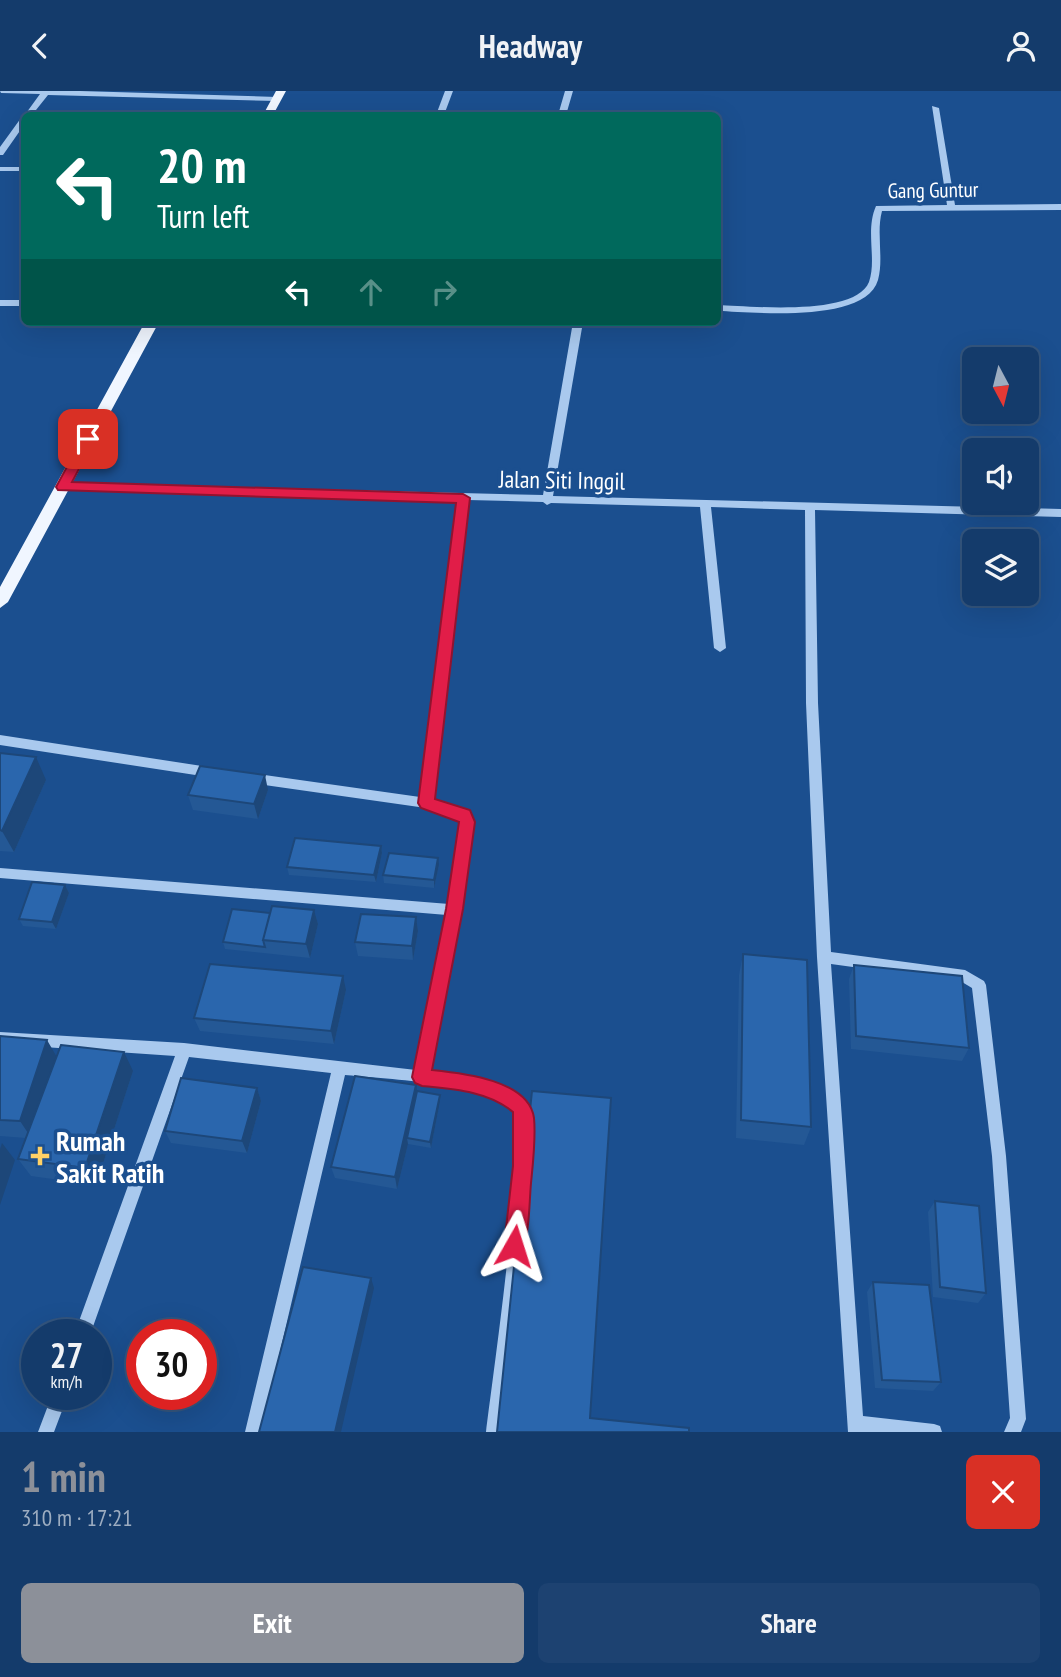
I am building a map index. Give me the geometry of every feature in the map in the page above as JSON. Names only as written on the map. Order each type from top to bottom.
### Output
[{"type":"main road","points":[[270,112],[279,95]]},
{"type":"main road","points":[[0,601],[150,326]]},
{"type":"street","points":[[1,91],[279,95]]},
{"type":"street","points":[[441,112],[449,91]]},
{"type":"street","points":[[563,112],[569,91]]},
{"type":"street","points":[[30,112],[46,92]]},
{"type":"street","points":[[935,109],[951,206]]},
{"type":"street","points":[[0,153],[21,124]]},
{"type":"street","points":[[0,169],[21,170]]},
{"type":"street","name":"Gang Guntur","points":[[721,308],[818,308],[858,301],[873,284],[879,208],[1061,207]]},
{"type":"street","points":[[0,303],[21,303]]},
{"type":"street","points":[[547,501],[577,326]]},
{"type":"street","name":"Jalan Siti Inggil","points":[[63,487],[1061,513]]},
{"type":"street","points":[[426,803],[463,498]]},
{"type":"street","points":[[705,504],[720,648]]},
{"type":"street","points":[[810,506],[812,703],[824,957],[856,1428],[934,1432]]},
{"type":"street","points":[[0,740],[426,803],[464,814],[467,822],[455,909],[422,1077]]},
{"type":"street","points":[[0,873],[455,909]]},
{"type":"street","points":[[824,957],[965,976],[979,985],[983,995],[1018,1419],[1012,1432]]},
{"type":"street","points":[[0,1038],[184,1049],[466,1082],[509,1097],[520,1106],[524,1116],[523,1166],[494,1432]]},
{"type":"street","points":[[88,1319],[184,1049]]},
{"type":"street","points":[[253,1432],[339,1067]]},
{"type":"street","points":[[46,1432],[54,1410]]},
{"type":"building","points":[[0,753],[36,757],[2,831],[0,830]]},
{"type":"building","points":[[200,766],[265,775],[254,804],[188,795]]},
{"type":"building","points":[[295,838],[381,846],[374,875],[287,867]]},
{"type":"building","points":[[389,853],[438,858],[434,880],[383,875]]},
{"type":"building","points":[[32,882],[65,885],[52,922],[19,919]]},
{"type":"building","points":[[272,906],[314,910],[306,944],[263,940]]},
{"type":"building","points":[[232,909],[270,913],[263,940],[265,947],[223,942]]},
{"type":"building","points":[[361,914],[416,917],[412,946],[355,942]]},
{"type":"building","points":[[743,954],[807,960],[811,1127],[741,1120]]},
{"type":"building","points":[[210,964],[343,976],[331,1031],[194,1018]]},
{"type":"building","points":[[854,965],[962,976],[969,1048],[856,1036]]},
{"type":"building","points":[[0,1036],[47,1040],[20,1121],[0,1120]]},
{"type":"building","points":[[61,1045],[124,1052],[85,1168],[18,1159]]},
{"type":"building","points":[[355,1076],[416,1085],[395,1177],[331,1167]]},
{"type":"building","points":[[181,1078],[257,1088],[242,1141],[165,1131]]},
{"type":"building","points":[[417,1091],[440,1095],[430,1142],[407,1138]]},
{"type":"building","points":[[532,1091],[611,1098],[590,1418],[689,1428],[689,1432],[497,1432]]},
{"type":"building","points":[[935,1201],[979,1206],[986,1293],[940,1287]]},
{"type":"building","points":[[303,1267],[371,1278],[335,1432],[259,1432]]},
{"type":"building","points":[[873,1282],[929,1285],[941,1382],[882,1380]]},
{"type":"place","name":"Rumah Sakit Ratih","points":[[40,1156]]},
{"type":"route","points":[[88,439],[63,487],[463,498],[426,803],[464,814],[467,822],[455,909],[422,1077],[466,1082],[509,1097],[520,1106],[524,1116],[523,1166],[514,1246]]}]
